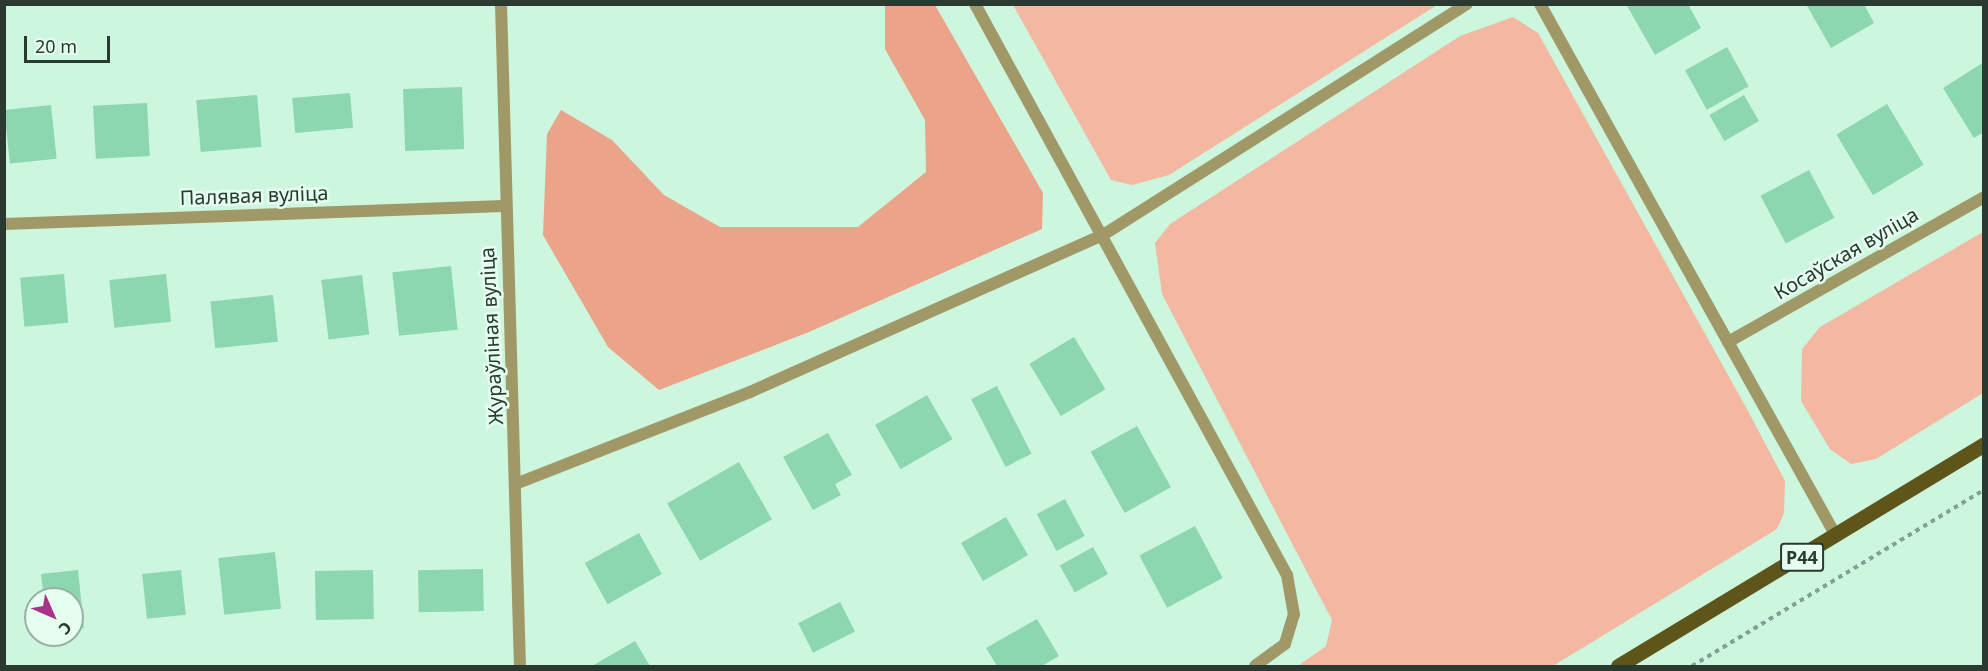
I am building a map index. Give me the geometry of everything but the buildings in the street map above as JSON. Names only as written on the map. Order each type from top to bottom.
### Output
[{"type":"main road","name":"Р44","points":[[1618,666],[1836,536],[1983,444]]},
{"type":"street","name":"Жураўліная вуліца","points":[[501,4],[504,206],[518,483],[520,666]]},
{"type":"street","points":[[975,4],[1287,575],[1294,614],[1286,644],[1255,666]]},
{"type":"street","points":[[518,483],[750,392],[1102,235],[1467,4]]},
{"type":"street","points":[[1540,4],[1836,536]]},
{"type":"street","name":"Косаўская вуліца","points":[[1728,342],[1983,197]]},
{"type":"street","name":"Палявая вуліца","points":[[4,224],[504,206]]},
{"type":"path","points":[[1692,666],[1983,490]]},
{"type":"shaded area","points":[[885,5],[935,5],[1043,193],[1042,229],[809,332],[659,390],[608,347],[543,235],[547,134],[561,110],[612,140],[664,195],[720,227],[858,227],[926,172],[925,120],[885,49]]},
{"type":"shaded area","points":[[1013,5],[1437,5],[1169,175],[1132,185],[1111,180]]},
{"type":"shaded area","points":[[1513,17],[1538,33],[1748,411],[1785,481],[1784,513],[1777,529],[1553,666],[1298,666],[1326,646],[1332,620],[1162,294],[1155,243],[1170,224],[1460,36]]},
{"type":"shaded area","points":[[1983,232],[1983,393],[1876,459],[1851,464],[1830,449],[1801,401],[1802,349],[1820,327]]}]
